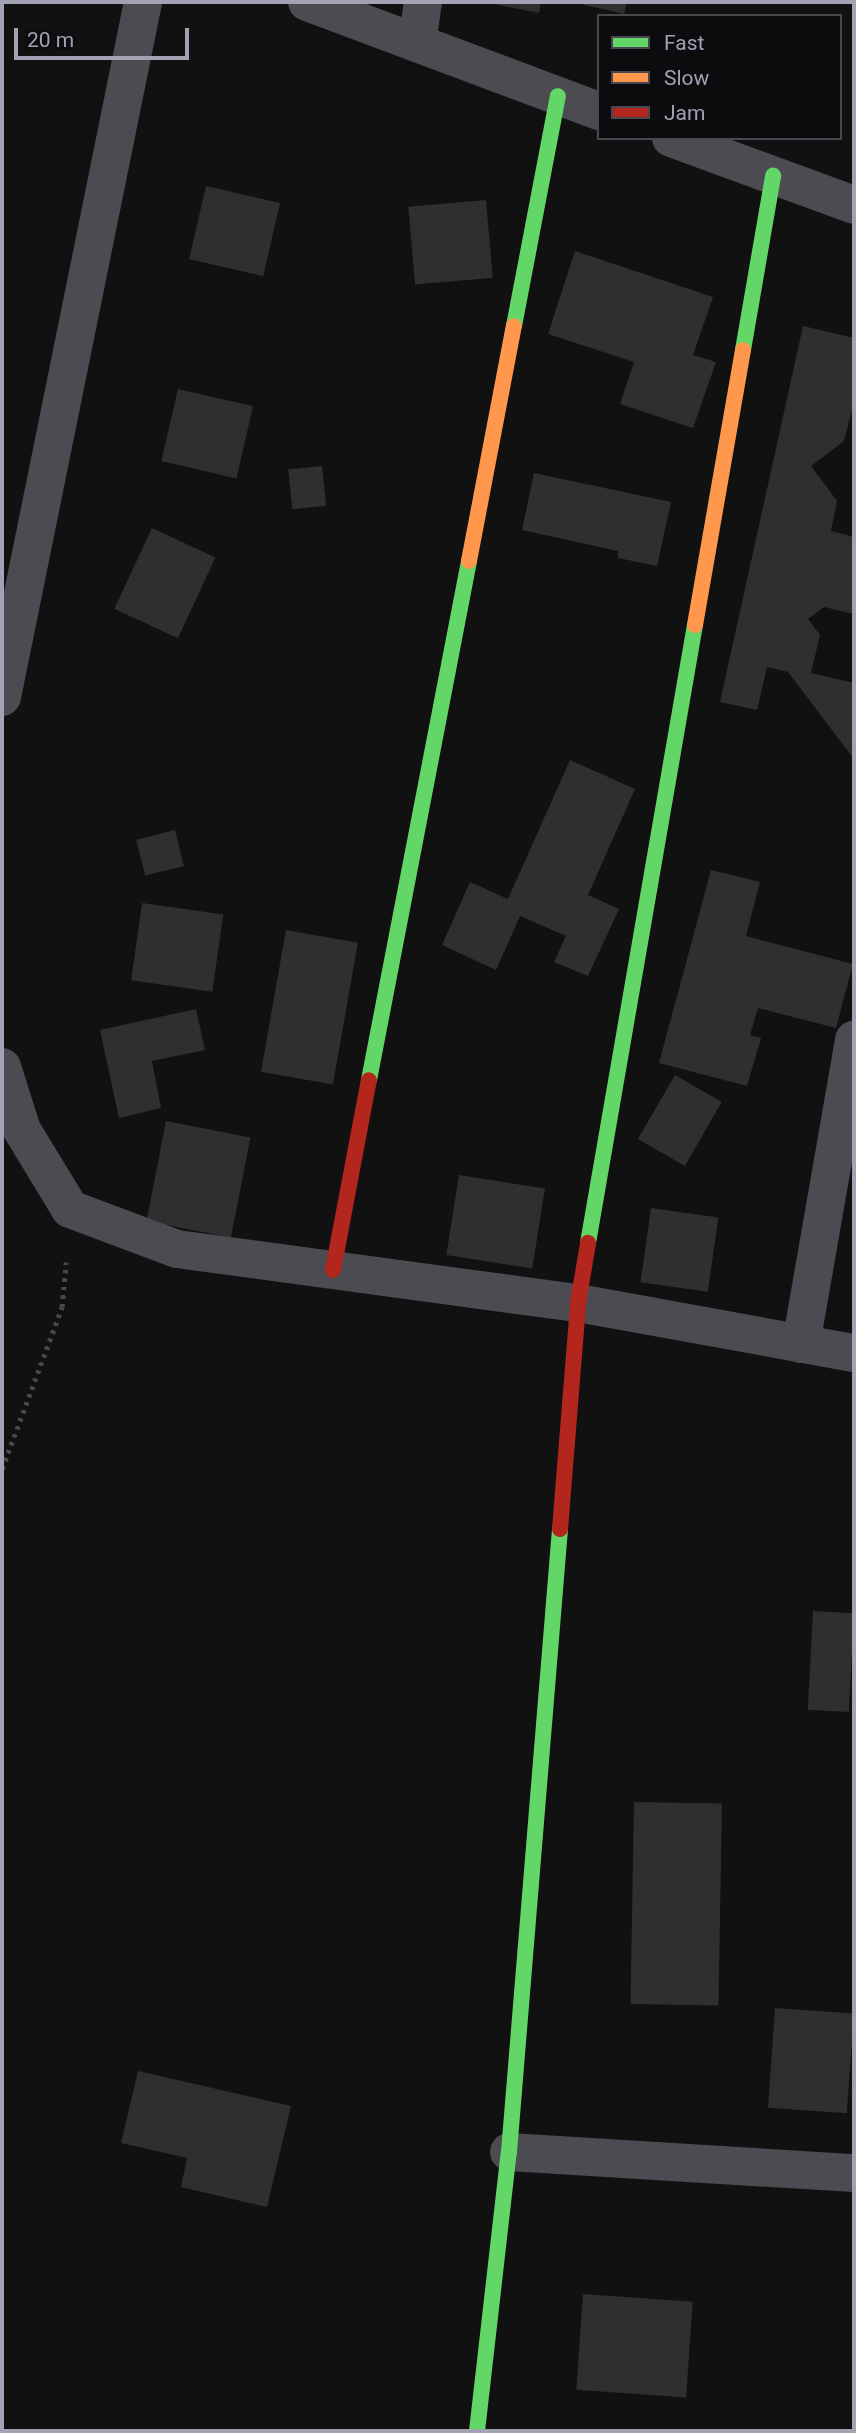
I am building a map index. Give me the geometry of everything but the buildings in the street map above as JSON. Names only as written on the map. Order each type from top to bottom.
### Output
[{"type":"street","points":[[2,697],[143,2]]},
{"type":"street","points":[[307,2],[597,110]]},
{"type":"street","points":[[417,43],[424,2]]},
{"type":"street","points":[[333,1270],[558,96]]},
{"type":"street","points":[[676,140],[854,205]]},
{"type":"street","points":[[477,2431],[509,2152],[578,1303],[773,176]]},
{"type":"street","points":[[801,1344],[854,1040]]},
{"type":"street","points":[[2,1067],[22,1130],[70,1209],[177,1249],[578,1303],[854,1353]]},
{"type":"street","points":[[509,2152],[854,2173]]},
{"type":"path","points":[[2,1469],[62,1307],[70,1209]]},
{"type":"traffic: fast","points":[[514,326],[558,96]]},
{"type":"traffic: fast","points":[[743,350],[773,176]]},
{"type":"traffic: fast","points":[[369,1080],[469,561]]},
{"type":"traffic: fast","points":[[588,1243],[695,625]]},
{"type":"traffic: fast","points":[[477,2431],[509,2152],[560,1529]]},
{"type":"traffic: slow","points":[[469,561],[514,326]]},
{"type":"traffic: slow","points":[[695,625],[743,350]]},
{"type":"traffic: jam","points":[[333,1270],[369,1080]]},
{"type":"traffic: jam","points":[[560,1529],[578,1303],[588,1243]]}]
